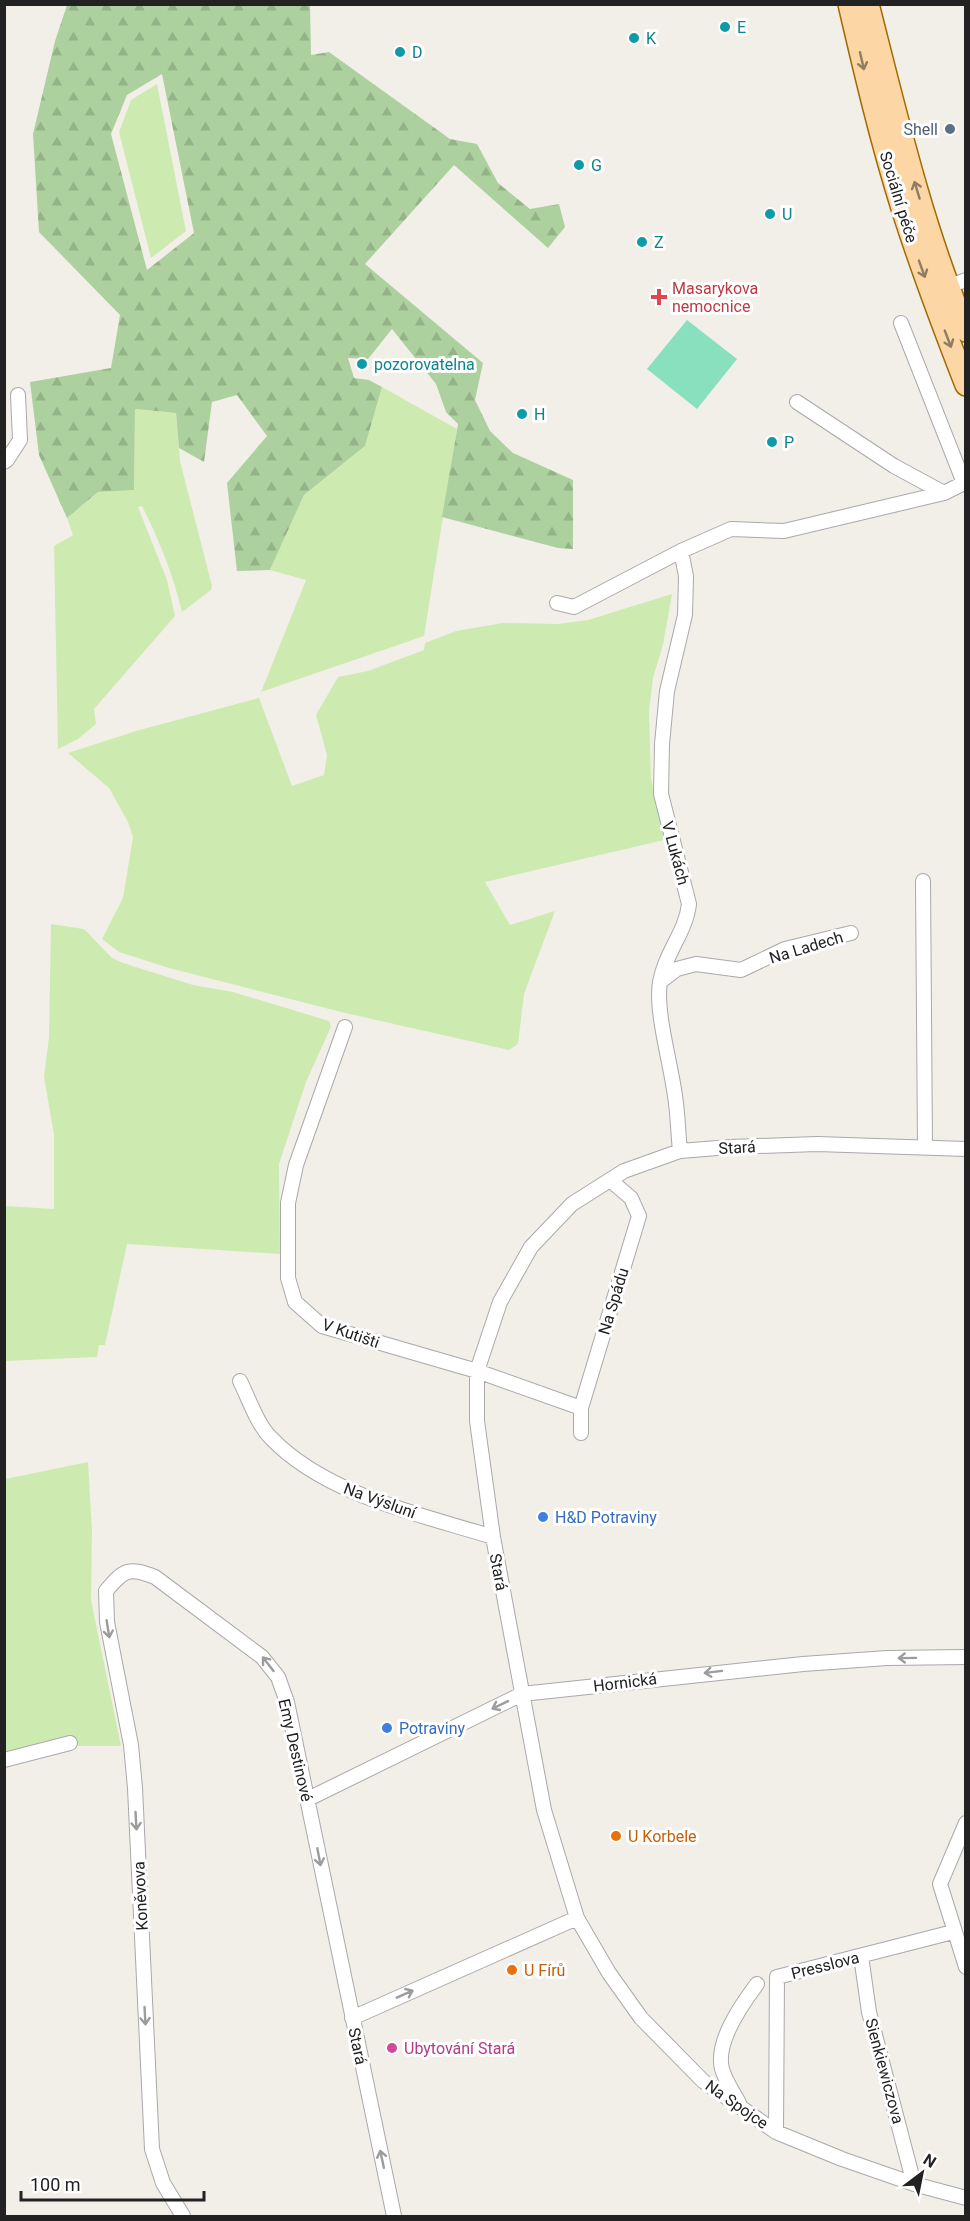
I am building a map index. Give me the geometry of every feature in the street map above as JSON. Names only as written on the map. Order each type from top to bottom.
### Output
[{"type":"main road","name":"Sociální péče","points":[[849,4],[875,115],[901,207],[948,287],[966,385]]},
{"type":"main road","name":"Sociální péče","points":[[868,4],[908,159],[948,287],[966,331]]},
{"type":"street","points":[[557,603],[574,608],[681,551],[731,529],[783,531],[944,493],[965,482],[901,324]]},
{"type":"street","points":[[4,462],[20,440],[18,395]]},
{"type":"street","points":[[796,402],[894,466],[944,493]]},
{"type":"street","name":"V Lukách","points":[[680,1152],[675,1097],[659,1003],[660,982],[669,953],[687,920],[689,904],[661,794],[662,744],[667,691],[686,615],[686,576],[681,551]]},
{"type":"street","points":[[923,880],[925,1147]]},
{"type":"street","name":"Na Ladech","points":[[660,982],[677,969],[696,964],[741,970],[785,950],[851,933]]},
{"type":"street","name":"V Kutišti","points":[[345,1027],[296,1165],[288,1203],[288,1278],[295,1302],[322,1326],[477,1371],[581,1408]]},
{"type":"street","name":"Stará","points":[[394,2217],[352,2018],[577,1918],[544,1810],[493,1537],[477,1422],[477,1371],[500,1302],[531,1247],[572,1204],[624,1171],[680,1152],[730,1147],[817,1144],[966,1149]]},
{"type":"street","name":"Na Spádu","points":[[581,1433],[581,1408],[639,1216],[631,1198],[610,1180]]},
{"type":"street","name":"Na Výsluní","points":[[240,1381],[270,1437],[322,1477],[352,1492],[493,1537]]},
{"type":"street","name":"Emy Destinové","points":[[119,1575],[136,1570],[155,1577],[262,1657],[278,1677],[287,1701],[352,2018]]},
{"type":"street","name":"Koněvova","points":[[119,1575],[106,1591],[106,1622],[131,1745],[135,1788],[152,2149],[163,2183],[183,2217]]},
{"type":"street","name":"Hornická","points":[[308,1799],[522,1694],[802,1664],[887,1658],[966,1657]]},
{"type":"street","points":[[4,1760],[70,1743]]},
{"type":"street","points":[[966,1823],[940,1884],[953,1932],[966,1967]]},
{"type":"street","name":"Na Spojce","points":[[577,1918],[609,1973],[641,2018],[703,2080],[776,2132],[914,2184],[966,2198]]},
{"type":"street","name":"Presslova","points":[[776,2132],[777,1977],[953,1932]]},
{"type":"street","name":"Sienkiewiczova","points":[[861,1956],[869,2012],[914,2184]]},
{"type":"street","points":[[740,2106],[721,2068],[722,2050],[735,2014],[757,1984]]},
{"type":"green space","points":[[67,5],[310,5],[311,55],[329,52],[450,139],[477,144],[498,183],[530,209],[559,204],[565,227],[548,248],[454,165],[365,264],[483,363],[475,400],[490,431],[513,453],[573,480],[573,549],[558,548],[442,517],[458,424],[446,412],[436,384],[392,329],[368,359],[348,358],[354,378],[369,380],[382,387],[365,446],[304,495],[270,570],[237,571],[227,483],[267,436],[237,395],[212,402],[204,462],[179,448],[176,413],[135,409],[134,490],[98,492],[67,518],[39,455],[30,382],[111,368],[120,315],[39,232],[33,134],[55,41]],"holes":[[[162,74],[194,233],[147,270],[111,134],[127,95]]]},
{"type":"green space","points":[[157,84],[186,231],[151,258],[119,132],[131,100]]},
{"type":"green space","points":[[687,320],[737,359],[697,409],[647,369]]},
{"type":"green space","points":[[382,387],[457,429],[424,636],[261,692],[306,580],[270,570],[304,495],[365,446]]},
{"type":"green space","points":[[135,409],[176,413],[180,461],[212,586],[211,590],[182,612],[160,544],[142,506],[138,507],[167,580],[175,616],[94,709],[96,724],[78,739],[58,749],[54,546],[73,535],[67,518],[98,492],[134,489]]},
{"type":"green space","points":[[672,594],[663,645],[653,678],[649,711],[651,778],[664,840],[485,882],[510,925],[555,911],[524,994],[518,1044],[509,1050],[341,1012],[169,968],[119,952],[102,939],[123,898],[133,837],[128,822],[109,788],[68,753],[136,731],[259,698],[292,786],[324,775],[327,755],[316,715],[338,677],[368,671],[424,650],[425,643],[456,631],[503,623],[558,624],[588,620]]},
{"type":"green space","points":[[51,924],[84,929],[112,958],[123,963],[193,985],[233,992],[329,1021],[331,1027],[306,1082],[279,1164],[280,1254],[127,1244],[105,1345],[99,1345],[97,1357],[5,1361],[5,1206],[54,1209],[54,1135],[44,1077],[49,1037]]},
{"type":"green space","points":[[88,1462],[92,1530],[91,1600],[121,1746],[68,1746],[5,1764],[5,1479]]},
{"type":"place","name":"E","points":[[725,27]]},
{"type":"place","name":"K","points":[[634,38]]},
{"type":"place","name":"D","points":[[400,52]]},
{"type":"place","name":"Shell","points":[[950,129]]},
{"type":"place","name":"G","points":[[579,165]]},
{"type":"place","name":"U","points":[[770,214]]},
{"type":"place","name":"Z","points":[[642,242]]},
{"type":"place","name":"Masarykova nemocnice","points":[[659,297]]},
{"type":"place","name":"pozorovatelna","points":[[362,364]]},
{"type":"place","name":"H","points":[[522,414]]},
{"type":"place","name":"P","points":[[772,442]]},
{"type":"place","name":"H&D Potraviny","points":[[543,1517]]},
{"type":"place","name":"Potraviny","points":[[387,1728]]},
{"type":"place","name":"U Korbele","points":[[616,1836]]},
{"type":"place","name":"U Fírů","points":[[512,1970]]},
{"type":"place","name":"Ubytování Stará","points":[[392,2048]]}]
